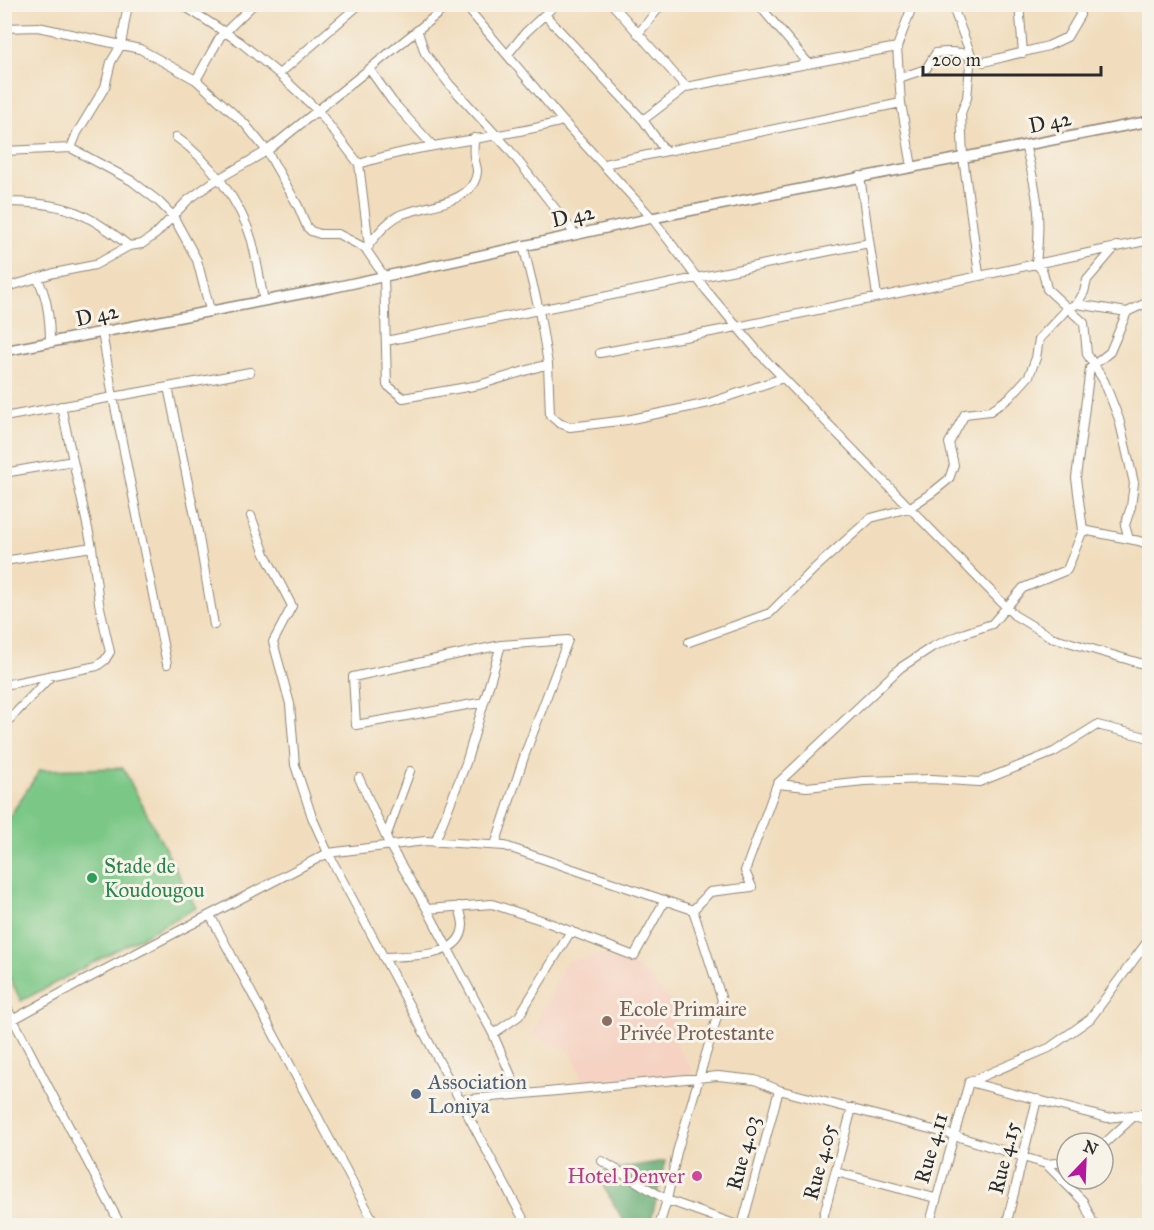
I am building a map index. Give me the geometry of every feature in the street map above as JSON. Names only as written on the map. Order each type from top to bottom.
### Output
[{"type":"street","points":[[71,148],[77,133],[105,87],[111,62],[121,45],[128,4]]},
{"type":"street","points":[[182,4],[256,54],[279,74],[318,111],[359,164],[370,254]]},
{"type":"street","points":[[196,80],[214,46],[254,4]]},
{"type":"street","points":[[279,74],[360,4]]},
{"type":"street","points":[[4,288],[95,265],[129,246],[142,244],[156,234],[188,200],[213,182],[267,151],[450,4]]},
{"type":"street","points":[[464,4],[563,121],[652,218],[737,327],[783,378],[1006,608],[1025,624],[1051,637],[1149,666]]},
{"type":"street","points":[[508,54],[525,33],[556,4]]},
{"type":"street","points":[[612,4],[686,87]]},
{"type":"street","points":[[638,34],[662,4]]},
{"type":"street","points":[[758,4],[808,64]]},
{"type":"street","points":[[912,166],[901,103],[897,47],[913,4]]},
{"type":"street","points":[[954,4],[970,56],[967,98],[961,113],[963,157],[979,274]]},
{"type":"street","points":[[1019,4],[1023,53]]},
{"type":"street","points":[[899,78],[926,69],[936,53],[951,50],[984,62],[1048,46],[1067,37],[1080,15],[1078,4]]},
{"type":"street","points":[[545,15],[643,120],[665,151]]},
{"type":"street","points":[[4,28],[38,27],[140,49],[196,80],[245,124],[267,151],[310,231],[320,234],[338,234],[365,248],[384,276],[387,385],[403,398],[479,385],[548,364]]},
{"type":"street","points":[[418,32],[425,53],[450,85],[496,135],[575,234]]},
{"type":"street","points":[[643,120],[686,87],[897,47]]},
{"type":"street","points":[[370,70],[392,101],[433,147]]},
{"type":"street","points":[[604,164],[901,103]]},
{"type":"street","points":[[359,164],[385,156],[533,129],[563,121]]},
{"type":"street","name":"D 42","points":[[4,351],[264,301],[860,176],[1149,122]]},
{"type":"street","points":[[176,137],[189,146],[220,180],[240,212],[252,240],[264,301]]},
{"type":"street","points":[[369,244],[387,223],[398,216],[445,203],[463,194],[474,182],[477,171],[474,138]]},
{"type":"street","points":[[1025,145],[1039,204],[1040,234],[1036,263],[1043,272],[1047,289],[1084,323],[1087,354],[1104,381],[1119,419],[1134,483],[1131,507],[1125,525],[1129,539]]},
{"type":"street","points":[[4,151],[71,148],[132,181],[158,201],[174,216],[197,260],[210,310]]},
{"type":"street","points":[[860,176],[877,296]]},
{"type":"street","points":[[4,202],[38,202],[66,207],[109,230],[129,246]]},
{"type":"street","points":[[600,353],[737,327],[979,274],[1149,240]]},
{"type":"street","points":[[386,341],[869,243]]},
{"type":"street","points":[[523,245],[539,310],[548,364],[550,415],[559,423],[570,427],[627,420],[710,403],[783,378]]},
{"type":"street","points":[[1077,304],[1084,292],[1087,280],[1116,246]]},
{"type":"street","points":[[37,278],[50,320],[50,343]]},
{"type":"street","points":[[689,642],[770,613],[815,568],[871,518],[909,508],[949,479],[954,465],[950,443],[965,414],[990,411],[1009,398],[1029,376],[1036,358],[1039,339],[1068,308],[1077,304],[1127,312],[1149,301]]},
{"type":"street","points":[[693,910],[710,892],[752,887],[745,871],[777,784],[900,668],[932,647],[992,624],[1023,588],[1067,570],[1083,530],[1076,478],[1090,368],[1110,352],[1127,312]]},
{"type":"street","points":[[102,332],[167,664]]},
{"type":"street","points":[[4,417],[250,372]]},
{"type":"street","points":[[168,387],[197,526],[214,625]]},
{"type":"street","points":[[4,685],[97,666],[110,652],[99,603],[92,547],[61,406]]},
{"type":"street","points":[[4,473],[73,461]]},
{"type":"street","points":[[250,516],[265,554],[292,606],[273,642],[290,704],[295,765],[312,817],[328,853],[527,1226]]},
{"type":"street","points":[[1083,530],[1149,545]]},
{"type":"street","points":[[4,561],[92,547]]},
{"type":"street","points":[[484,702],[356,725],[353,677],[501,645],[568,640],[525,754],[495,845]]},
{"type":"street","points":[[435,842],[466,764],[501,645]]},
{"type":"street","points":[[4,725],[51,675]]},
{"type":"street","points":[[777,784],[807,787],[864,781],[932,779],[979,782],[1054,752],[1097,725],[1149,738]]},
{"type":"street","points":[[386,837],[410,771]]},
{"type":"street","points":[[359,778],[390,846],[427,909],[493,1034],[512,1078],[515,1095]]},
{"type":"street","points":[[14,1019],[328,853],[435,842],[505,846],[693,910]]},
{"type":"street","points":[[427,909],[492,904],[571,931],[634,956],[665,900]]},
{"type":"street","points":[[383,957],[432,954],[448,949],[456,942],[463,926],[459,906]]},
{"type":"street","points":[[659,1226],[667,1200],[676,1152],[722,1000],[693,910]]},
{"type":"street","points":[[210,915],[376,1226]]},
{"type":"street","points":[[493,1034],[519,1016],[571,931]]},
{"type":"street","points":[[969,1082],[1049,1048],[1090,1019],[1149,938]]},
{"type":"street","points":[[4,1002],[121,1226]]},
{"type":"street","points":[[460,1100],[718,1076],[755,1080],[779,1090],[953,1135],[1046,1164],[1055,1163]]},
{"type":"street","points":[[969,1082],[1107,1118],[1149,1113]]},
{"type":"street","name":"Rue 4.11","points":[[929,1226],[969,1082]]},
{"type":"street","name":"Rue 4.03","points":[[741,1226],[779,1090]]},
{"type":"street","name":"Rue 4.15","points":[[1006,1226],[1037,1099]]},
{"type":"street","name":"Rue 4.05","points":[[821,1226],[852,1108]]},
{"type":"street","points":[[1134,1116],[1149,1120]]},
{"type":"street","points":[[1115,1134],[1134,1116]]},
{"type":"street","points":[[602,1161],[667,1200],[741,1226]]},
{"type":"street","points":[[1046,1164],[1083,1201],[1093,1222],[1092,1226]]},
{"type":"street","points":[[836,1173],[935,1198]]},
{"type":"shaded area","name":"Ecole Primaire Privée Protestante","points":[[602,955],[638,967],[676,1006],[675,1044],[694,1073],[584,1082],[571,1052],[531,1036],[566,961]]},
{"type":"green space","name":"Stade de Koudougou","points":[[123,768],[196,908],[21,1001],[5,968],[6,822],[40,770]]},
{"type":"green space","points":[[665,1161],[650,1225],[626,1225],[595,1172]]},
{"type":"place","name":"Stade de Koudougou","points":[[92,878]]},
{"type":"place","name":"Ecole Primaire Privée Protestante","points":[[607,1021]]},
{"type":"place","name":"Association Loniya","points":[[416,1094]]},
{"type":"place","name":"Hotel Denver","points":[[697,1176]]}]
